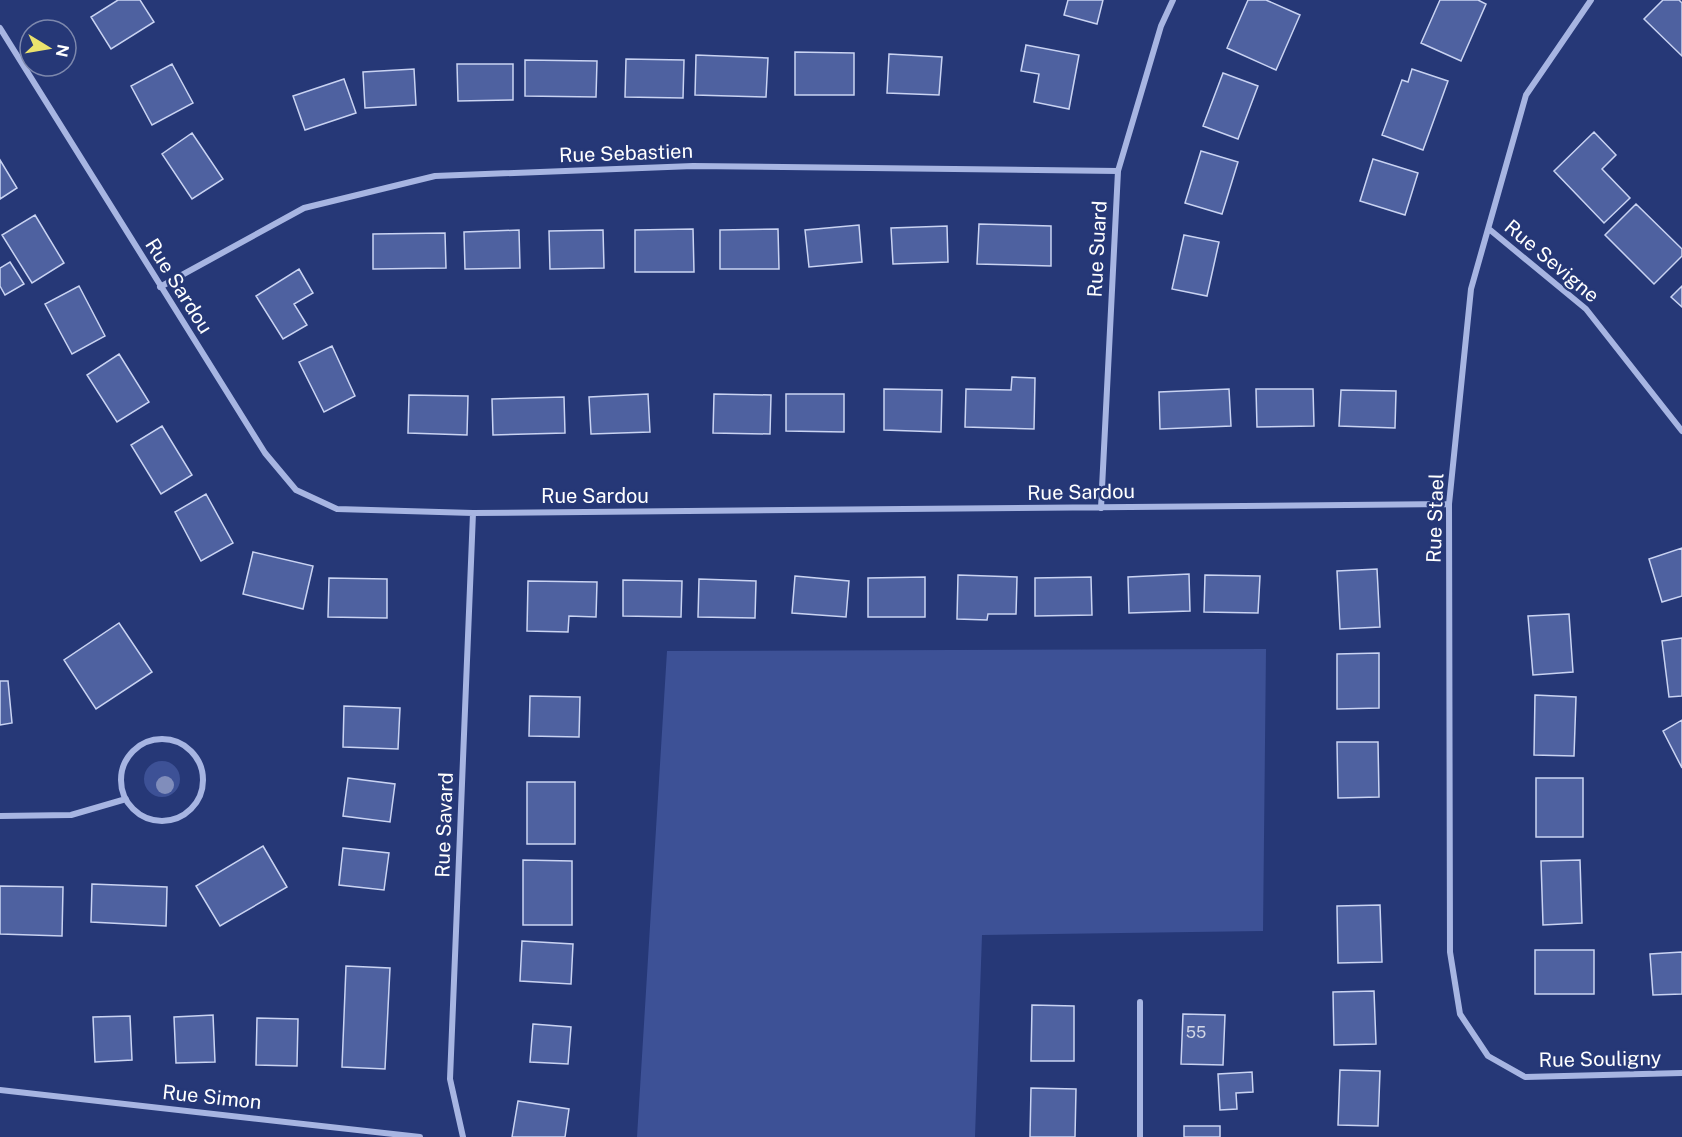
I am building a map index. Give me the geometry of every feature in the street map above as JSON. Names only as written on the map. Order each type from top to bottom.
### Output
[{"type":"street","name":"Rue Suard","points":[[1101,508],[1118,171],[1161,26],[1173,0]]},
{"type":"street","name":"Rue Stael","points":[[1488,1056],[1460,1014],[1450,952],[1449,504],[1471,289],[1526,95],[1591,0]]},
{"type":"street","name":"Rue Sardou","points":[[0,28],[265,453],[296,490],[337,509],[473,513],[1449,504]]},
{"type":"street","name":"Rue Sebastien","points":[[160,287],[304,208],[435,176],[693,166],[1118,171]]},
{"type":"street","name":"Rue Sevigne","points":[[1489,229],[1586,309],[1682,431]]},
{"type":"street","name":"Rue Savard","points":[[463,1137],[450,1080],[473,513]]},
{"type":"street","points":[[158,739],[174,741],[188,748],[198,761],[203,776],[201,792],[194,806],[182,817],[166,821],[150,820],[136,812],[126,800],[121,784],[123,768],[130,754],[142,744],[158,739]]},
{"type":"street","points":[[0,816],[71,815],[126,800]]},
{"type":"street","points":[[1140,1002],[1140,1137]]},
{"type":"street","name":"Rue Souligny","points":[[1488,1056],[1525,1077],[1682,1073]]},
{"type":"street","name":"Rue Simon","points":[[0,1090],[420,1137]]},
{"type":"shaded area","points":[[1266,649],[1263,931],[982,935],[975,1137],[637,1137],[667,651]]},
{"type":"shaded area","points":[[162,761],[175,766],[180,779],[175,792],[162,797],[149,792],[144,779],[149,766]]},
{"type":"building","points":[[118,0],[140,0],[154,22],[111,49],[91,17]]},
{"type":"building","points":[[1068,0],[1103,0],[1097,24],[1064,15]]},
{"type":"building","points":[[1248,0],[1266,0],[1300,15],[1276,70],[1227,48]]},
{"type":"building","points":[[1440,0],[1478,0],[1486,4],[1461,61],[1421,43]]},
{"type":"building","points":[[1663,0],[1679,0],[1682,3],[1682,56],[1644,19]]},
{"type":"building","points":[[1026,45],[1079,55],[1069,109],[1034,102],[1039,74],[1021,71]]},
{"type":"building","points":[[795,52],[854,53],[854,95],[795,95]]},
{"type":"building","points":[[889,54],[942,57],[939,95],[887,93]]},
{"type":"building","points":[[696,55],[768,58],[766,97],[695,95]]},
{"type":"building","points":[[626,59],[684,60],[683,98],[625,97]]},
{"type":"building","points":[[525,60],[597,61],[596,97],[525,96]]},
{"type":"building","points":[[172,64],[193,103],[152,125],[131,86]]},
{"type":"building","points":[[457,64],[513,64],[513,100],[458,101]]},
{"type":"building","points":[[414,69],[416,105],[365,108],[363,72]]},
{"type":"building","points":[[1412,69],[1448,81],[1423,150],[1382,135],[1402,80],[1408,82]]},
{"type":"building","points":[[1223,73],[1258,86],[1238,139],[1203,126]]},
{"type":"building","points":[[344,79],[356,113],[305,130],[293,96]]},
{"type":"building","points":[[1594,132],[1616,155],[1602,169],[1630,198],[1604,223],[1554,171]]},
{"type":"building","points":[[192,133],[223,179],[192,199],[162,154]]},
{"type":"building","points":[[1201,151],[1238,162],[1222,214],[1185,203]]},
{"type":"building","points":[[1373,159],[1418,173],[1405,215],[1360,201]]},
{"type":"building","points":[[0,160],[17,188],[0,199]]},
{"type":"building","points":[[1636,204],[1682,249],[1682,256],[1654,284],[1605,235]]},
{"type":"building","points":[[35,215],[64,263],[32,283],[2,235]]},
{"type":"building","points":[[979,224],[1051,226],[1051,266],[977,264]]},
{"type":"building","points":[[859,225],[862,262],[809,267],[805,230]]},
{"type":"building","points":[[947,226],[948,262],[893,264],[891,228]]},
{"type":"building","points":[[693,229],[694,272],[635,272],[635,230]]},
{"type":"building","points":[[778,229],[779,269],[720,269],[720,230]]},
{"type":"building","points":[[519,230],[520,268],[465,269],[464,232]]},
{"type":"building","points":[[603,230],[604,268],[550,269],[549,231]]},
{"type":"building","points":[[445,233],[446,268],[373,269],[373,234]]},
{"type":"building","points":[[1184,235],[1219,242],[1207,296],[1172,289]]},
{"type":"building","points":[[10,262],[24,284],[5,295],[0,286],[0,268]]},
{"type":"building","points":[[299,269],[313,293],[294,304],[307,325],[283,339],[256,296]]},
{"type":"building","points":[[79,286],[105,336],[72,354],[45,304]]},
{"type":"building","points":[[1682,286],[1682,307],[1671,297]]},
{"type":"building","points":[[332,346],[355,396],[324,412],[299,362]]},
{"type":"building","points":[[119,354],[149,402],[117,422],[87,375]]},
{"type":"building","points":[[1012,377],[1035,378],[1034,429],[965,427],[966,389],[1011,390]]},
{"type":"building","points":[[884,389],[942,390],[941,432],[884,430]]},
{"type":"building","points":[[1229,389],[1231,426],[1160,429],[1159,392]]},
{"type":"building","points":[[1256,389],[1313,389],[1314,426],[1257,427]]},
{"type":"building","points":[[1341,390],[1396,391],[1395,428],[1339,426]]},
{"type":"building","points":[[648,394],[650,432],[591,434],[589,397]]},
{"type":"building","points":[[714,394],[771,395],[770,434],[713,433]]},
{"type":"building","points":[[786,394],[844,394],[844,432],[786,431]]},
{"type":"building","points":[[409,395],[468,396],[467,435],[408,433]]},
{"type":"building","points":[[564,397],[565,433],[493,435],[492,399]]},
{"type":"building","points":[[162,426],[192,475],[161,494],[131,445]]},
{"type":"building","points":[[206,494],[233,543],[201,561],[175,512]]},
{"type":"building","points":[[1682,548],[1682,596],[1662,602],[1649,559]]},
{"type":"building","points":[[253,552],[313,566],[303,609],[243,594]]},
{"type":"building","points":[[1377,569],[1380,627],[1340,629],[1337,571]]},
{"type":"building","points":[[1189,574],[1190,611],[1129,613],[1128,577]]},
{"type":"building","points":[[958,575],[1017,577],[1016,614],[988,614],[987,620],[957,619]]},
{"type":"building","points":[[1205,575],[1260,576],[1258,613],[1204,612]]},
{"type":"building","points":[[795,576],[849,581],[846,617],[792,613]]},
{"type":"building","points":[[925,577],[925,617],[868,617],[868,578]]},
{"type":"building","points":[[1091,577],[1092,615],[1035,616],[1035,578]]},
{"type":"building","points":[[329,578],[387,579],[387,618],[328,617]]},
{"type":"building","points":[[699,579],[756,581],[755,618],[698,617]]},
{"type":"building","points":[[623,580],[682,581],[681,617],[623,616]]},
{"type":"building","points":[[528,581],[597,582],[596,617],[569,616],[568,632],[527,631]]},
{"type":"building","points":[[1569,614],[1573,672],[1533,675],[1528,616]]},
{"type":"building","points":[[119,623],[152,672],[96,709],[64,660]]},
{"type":"building","points":[[1682,638],[1682,696],[1669,697],[1662,641]]},
{"type":"building","points":[[1379,653],[1379,708],[1337,709],[1337,654]]},
{"type":"building","points":[[0,681],[8,681],[12,723],[0,725]]},
{"type":"building","points":[[1535,695],[1576,697],[1574,756],[1534,755]]},
{"type":"building","points":[[530,696],[580,697],[579,737],[529,736]]},
{"type":"building","points":[[344,706],[400,708],[398,749],[343,747]]},
{"type":"building","points":[[1682,720],[1682,768],[1663,731]]},
{"type":"building","points":[[1337,742],[1378,742],[1379,797],[1338,798]]},
{"type":"building","points":[[348,778],[395,784],[390,822],[343,816]]},
{"type":"building","points":[[1536,778],[1583,778],[1583,837],[1536,837]]},
{"type":"building","points":[[527,782],[575,782],[575,844],[527,844]]},
{"type":"building","points":[[263,846],[287,887],[220,926],[196,886]]},
{"type":"building","points":[[343,848],[389,853],[384,890],[339,885]]},
{"type":"building","points":[[523,860],[572,861],[572,925],[523,925]]},
{"type":"building","points":[[1580,860],[1582,923],[1543,925],[1541,861]]},
{"type":"building","points":[[92,884],[167,887],[166,926],[91,922]]},
{"type":"building","points":[[0,886],[63,887],[62,936],[0,934]]},
{"type":"building","points":[[1380,905],[1382,962],[1338,963],[1337,906]]},
{"type":"building","points":[[522,941],[573,944],[571,984],[520,981]]},
{"type":"building","points":[[1535,950],[1594,950],[1594,994],[1535,994]]},
{"type":"building","points":[[1682,952],[1682,994],[1653,995],[1650,954]]},
{"type":"building","points":[[346,966],[390,968],[385,1069],[342,1067]]},
{"type":"building","points":[[1374,991],[1376,1044],[1334,1045],[1333,992]]},
{"type":"building","points":[[1032,1005],[1074,1006],[1074,1061],[1031,1061]]},
{"type":"building","points":[[1183,1014],[1225,1015],[1223,1065],[1181,1064]]},
{"type":"building","points":[[213,1015],[215,1062],[176,1063],[174,1017]]},
{"type":"building","points":[[130,1016],[132,1060],[95,1062],[93,1017]]},
{"type":"building","points":[[257,1018],[298,1019],[297,1066],[256,1065]]},
{"type":"building","points":[[533,1024],[571,1027],[568,1064],[530,1062]]},
{"type":"building","points":[[1340,1070],[1380,1071],[1378,1126],[1338,1125]]},
{"type":"building","points":[[1252,1072],[1253,1092],[1236,1093],[1237,1109],[1220,1110],[1218,1074]]},
{"type":"building","points":[[1031,1088],[1076,1089],[1075,1137],[1030,1137]]},
{"type":"building","points":[[518,1101],[569,1109],[565,1137],[512,1137]]},
{"type":"building","points":[[1184,1126],[1220,1126],[1220,1137],[1184,1137]]}]
